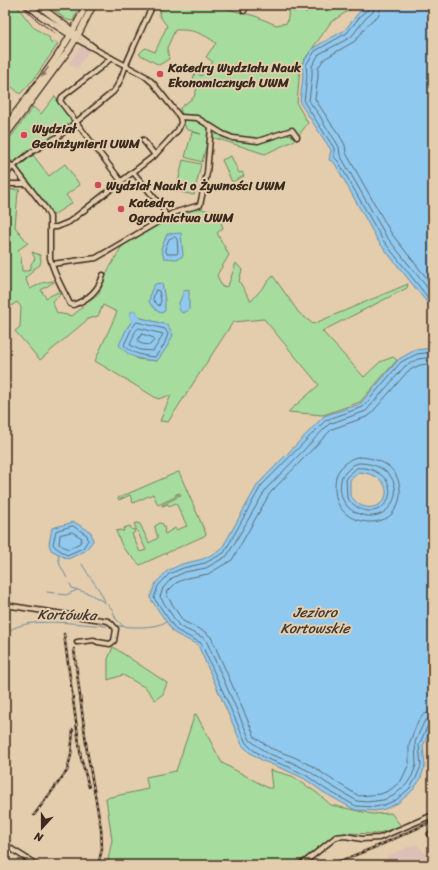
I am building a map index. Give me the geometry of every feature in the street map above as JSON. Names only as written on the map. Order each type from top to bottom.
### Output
[{"type":"main road","points":[[28,5],[41,16],[74,35]]},
{"type":"main road","points":[[38,5],[66,30],[74,35]]},
{"type":"main road","points":[[5,127],[74,35],[86,5]]},
{"type":"main road","points":[[5,136],[93,5]]},
{"type":"street","points":[[5,176],[13,166],[33,151],[58,136],[113,92],[123,74],[153,5]]},
{"type":"street","points":[[244,11],[246,5]]},
{"type":"street","points":[[51,227],[56,227],[69,222],[155,155],[178,130],[181,123],[180,117],[145,76],[111,58],[74,35]]},
{"type":"street","points":[[111,58],[62,97],[60,101],[121,181]]},
{"type":"street","points":[[123,74],[134,71]]},
{"type":"street","points":[[180,117],[197,118],[233,138],[258,141],[292,130],[297,136]]},
{"type":"street","points":[[52,264],[96,258],[166,216],[200,205],[207,173],[211,127]]},
{"type":"street","points":[[143,140],[155,155]]},
{"type":"street","points":[[5,168],[8,164],[13,166],[46,209],[50,217],[50,258],[54,273],[72,307],[91,296],[102,280],[103,275]]},
{"type":"street","points":[[133,172],[162,207],[166,216]]},
{"type":"street","points":[[5,184],[26,184]]},
{"type":"street","points":[[5,605],[108,622],[111,623],[116,629],[114,641],[110,644],[91,640],[76,642]]},
{"type":"street","points":[[299,865],[336,837],[345,836],[362,839],[378,838],[433,815]]},
{"type":"street","points":[[430,834],[433,839]]},
{"type":"street","points":[[5,844],[37,865]]},
{"type":"shaded area","points":[[81,45],[90,50],[77,68],[69,63]]},
{"type":"shaded area","points":[[416,844],[433,861],[433,865],[373,865],[388,860],[387,856]]},
{"type":"green space","points":[[5,5],[16,5],[33,27],[50,38],[49,41],[52,44],[54,41],[58,44],[34,79],[20,94],[12,87],[5,96]]},
{"type":"green space","points":[[47,5],[80,5],[73,21],[67,20]]},
{"type":"green space","points":[[162,5],[220,5],[231,10],[255,16],[276,25],[287,23],[289,11],[307,12],[309,5],[357,5],[331,22],[300,66],[297,104],[308,123],[295,140],[265,154],[209,136],[202,162],[185,157],[192,132],[201,134],[186,129],[180,108],[194,97],[197,88],[193,79],[195,72],[201,76],[213,62],[206,57],[216,43],[197,32],[175,30],[167,48],[169,59],[159,65],[139,54],[145,48],[155,52],[167,26],[159,15]]},
{"type":"green space","points":[[55,96],[73,122],[15,164],[5,154],[5,145],[33,107],[41,114]]},
{"type":"green space","points":[[33,155],[49,176],[65,164],[80,185],[66,195],[72,203],[52,216],[17,168]]},
{"type":"green space","points":[[231,156],[239,173],[242,172],[244,176],[232,182],[222,160]]},
{"type":"green space","points":[[183,160],[201,164],[194,195],[176,191]]},
{"type":"green space","points":[[5,189],[20,190],[18,192],[15,227],[28,243],[18,250],[21,257],[22,271],[28,271],[31,268],[31,264],[35,259],[32,252],[40,255],[40,265],[32,270],[32,272],[25,278],[30,289],[42,283],[53,281],[54,282],[41,290],[46,298],[58,292],[60,293],[59,296],[52,301],[57,313],[72,316],[99,294],[107,272],[122,246],[154,225],[187,211],[199,208],[218,214],[223,228],[217,233],[229,255],[217,275],[222,287],[228,286],[236,263],[242,270],[239,281],[251,301],[273,276],[299,313],[313,324],[408,284],[407,288],[322,331],[364,377],[380,362],[393,357],[397,360],[360,402],[323,415],[288,412],[319,385],[264,319],[233,322],[168,422],[160,421],[171,395],[158,399],[95,361],[117,312],[103,305],[98,316],[88,319],[40,360],[15,331],[20,327],[21,307],[17,302],[5,310],[5,232],[9,230],[5,219]],"holes":[[[141,318],[168,325],[157,361],[137,359],[127,328],[132,321]]]},
{"type":"green space","points":[[178,472],[206,534],[140,565],[123,548],[116,531],[121,530],[123,532],[124,528],[130,526],[132,530],[134,529],[135,532],[132,534],[140,552],[146,550],[134,524],[140,524],[149,543],[158,538],[155,526],[160,523],[163,524],[165,534],[175,528],[176,530],[187,526],[176,503],[169,506],[168,504],[162,506],[176,498],[178,494],[179,496],[181,495],[180,493],[176,494],[175,497],[158,505],[153,494],[133,503],[130,495],[119,500],[118,498]]},
{"type":"green space","points":[[113,647],[167,683],[163,694],[155,700],[146,688],[123,675],[108,680],[108,659]]},
{"type":"green space","points":[[195,714],[222,763],[268,788],[272,788],[270,770],[292,776],[317,793],[331,805],[372,814],[391,813],[401,826],[376,834],[345,833],[336,835],[298,864],[292,865],[107,865],[112,840],[106,798],[148,789],[146,777],[176,771]]},
{"type":"water","points":[[369,5],[433,5],[433,310],[378,241],[334,162],[329,160],[331,150],[300,103],[303,76],[302,64],[313,48],[345,30],[360,11]]},
{"type":"water","points":[[181,233],[183,256],[177,259],[164,258],[161,249],[167,234]]},
{"type":"water","points":[[162,283],[165,311],[161,313],[157,311],[149,302],[151,291],[155,284]]},
{"type":"water","points":[[189,290],[189,310],[182,313],[179,309],[179,303],[184,291]]},
{"type":"water","points":[[134,310],[141,318],[168,325],[173,335],[157,361],[136,358],[123,350],[119,345],[132,321],[129,314]]},
{"type":"water","name":"Jezioro Kortowskie","points":[[433,348],[433,725],[423,746],[425,766],[420,780],[413,790],[398,803],[385,809],[375,811],[355,810],[323,792],[305,779],[263,761],[249,752],[242,745],[198,645],[174,633],[150,598],[155,584],[167,571],[182,564],[203,559],[221,550],[258,484],[324,416],[360,404],[399,359],[415,350]],"holes":[[[359,472],[372,475],[381,480],[385,487],[386,494],[384,500],[378,505],[371,507],[362,506],[350,495],[350,480]]]},
{"type":"water","points":[[74,522],[91,532],[93,541],[85,551],[68,559],[51,550],[49,544],[52,528]]},
{"type":"waterway","points":[[58,555],[60,565],[67,578]]},
{"type":"waterway","points":[[82,564],[105,603]]},
{"type":"waterway","points":[[70,584],[72,588],[90,594],[104,602]]},
{"type":"waterway","points":[[59,594],[66,595],[77,590]]},
{"type":"waterway","points":[[47,592],[54,593]]},
{"type":"waterway","points":[[108,605],[112,609],[116,619],[123,626]]},
{"type":"waterway","name":"Kortówka","points":[[5,634],[14,628],[25,624],[39,622],[107,626]]},
{"type":"waterway","name":"Kortówka","points":[[117,626],[149,627],[166,622]]},
{"type":"tram line","points":[[21,5],[38,21],[56,34]]},
{"type":"railway","points":[[64,634],[81,758],[89,787]]},
{"type":"railway","points":[[74,649],[87,751],[101,828],[102,849],[98,865]]},
{"type":"railway","points":[[34,815],[67,771],[71,755],[73,730]]},
{"type":"railway","points":[[330,865],[378,846],[433,821]]},
{"type":"place","name":"Katedry Wydziału Nauk Ekonomicznych UWM","points":[[160,74]]},
{"type":"place","name":"Wydział Geoinżynierii UWM","points":[[24,135]]},
{"type":"place","name":"Wydział Nauki o Żywności UWM","points":[[98,185]]},
{"type":"place","name":"Katedra Ogrodnictwa UWM","points":[[121,209]]}]
